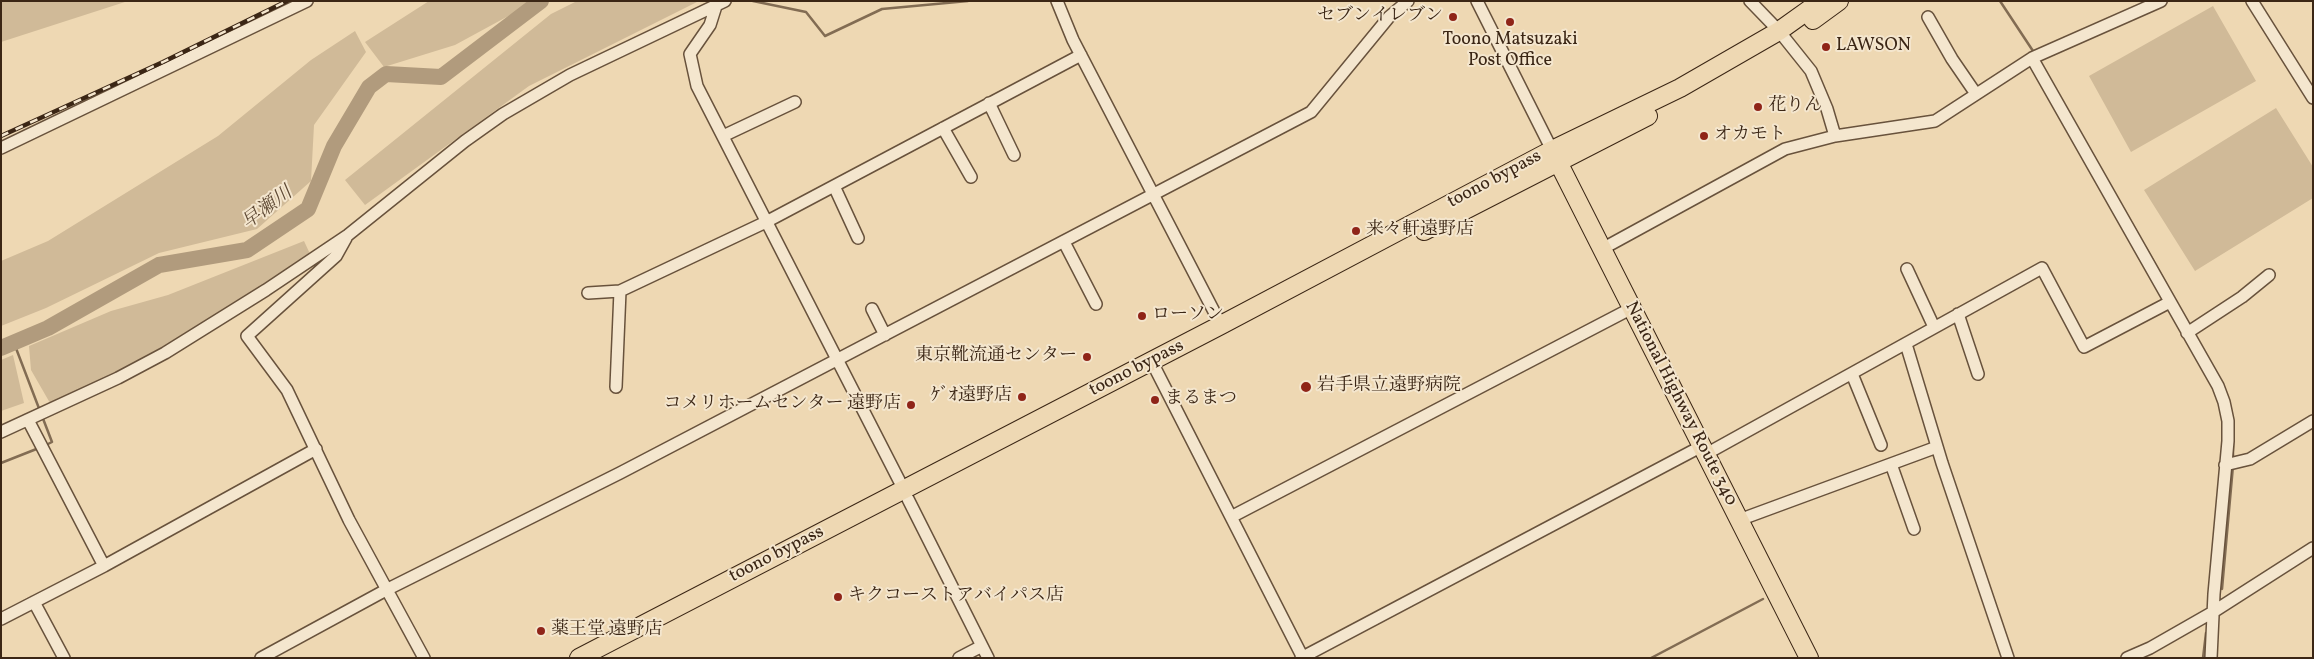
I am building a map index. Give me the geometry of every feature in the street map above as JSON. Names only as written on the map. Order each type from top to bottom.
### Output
[{"type":"highway","name":"toono bypass","points":[[1782,34],[1821,1]]},
{"type":"highway","name":"toono bypass","points":[[602,658],[1221,325],[1555,156],[1716,80],[1782,34],[1839,1]]},
{"type":"highway","name":"toono bypass","points":[[579,658],[1156,370],[1555,156]]},
{"type":"highway","name":"National Highway Route 340","points":[[1555,156],[1809,658]]},
{"type":"street","points":[[1,148],[307,1]]},
{"type":"street","points":[[1057,1],[1081,55],[1221,325]]},
{"type":"street","points":[[261,658],[386,590],[620,473],[1311,112],[1389,17],[1408,1]]},
{"type":"street","points":[[1477,1],[1555,156]]},
{"type":"street","points":[[1750,1],[1782,34],[1811,71],[1827,109],[1835,136]]},
{"type":"street","points":[[1602,249],[1691,203],[1785,149],[1835,136],[1935,121],[2032,58],[2161,1]]},
{"type":"street","points":[[2252,1],[2313,98]]},
{"type":"street","points":[[720,4],[710,25],[690,54],[697,86],[988,658]]},
{"type":"street","points":[[1,432],[118,378],[165,353],[348,235],[465,141],[503,114],[570,75],[720,4]]},
{"type":"street","points":[[1928,17],[1952,59],[1976,94]]},
{"type":"street","points":[[588,293],[620,291],[766,222],[1081,55]]},
{"type":"street","points":[[2032,58],[2170,302],[2191,330],[2224,402],[2228,421],[2226,465],[2213,612],[2211,658]]},
{"type":"street","points":[[723,136],[796,102]]},
{"type":"street","points":[[989,104],[1014,155]]},
{"type":"street","points":[[943,128],[971,177]]},
{"type":"street","points":[[834,186],[858,238]]},
{"type":"street","points":[[348,235],[336,256],[248,336],[287,390],[386,590],[424,658]]},
{"type":"street","points":[[1064,242],[1096,304]]},
{"type":"street","points":[[1156,370],[1302,657],[1852,374],[2042,268],[2084,347],[2170,302]]},
{"type":"street","points":[[1907,269],[1934,327]]},
{"type":"street","points":[[2191,330],[2242,297],[2269,275]]},
{"type":"street","points":[[616,387],[620,291]]},
{"type":"street","points":[[872,308],[885,336]]},
{"type":"street","points":[[1231,517],[1632,308]]},
{"type":"street","points":[[1958,314],[1978,374]]},
{"type":"street","points":[[1906,344],[1937,447],[2008,658]]},
{"type":"street","points":[[1852,374],[1881,445]]},
{"type":"street","points":[[28,420],[104,566]]},
{"type":"street","points":[[2226,465],[2250,459],[2313,421]]},
{"type":"street","points":[[1739,520],[1937,447]]},
{"type":"street","points":[[1,620],[104,566],[316,449]]},
{"type":"street","points":[[1892,464],[1914,529]]},
{"type":"street","points":[[2127,658],[2150,648],[2213,612],[2313,548]]},
{"type":"street","points":[[34,602],[64,658]]},
{"type":"street","points":[[959,658],[982,646]]},
{"type":"shaded area","points":[[1,1],[128,1],[1,42]]},
{"type":"shaded area","points":[[429,1],[536,1],[455,45],[384,67],[365,42]]},
{"type":"shaded area","points":[[577,1],[699,1],[529,86],[365,205],[345,180],[551,14]]},
{"type":"shaded area","points":[[2213,6],[2256,81],[2131,152],[2089,76]]},
{"type":"shaded area","points":[[355,31],[366,52],[314,125],[311,181],[257,229],[159,253],[46,308],[1,326],[1,261],[48,241],[218,136],[311,60]]},
{"type":"shaded area","points":[[2276,108],[2313,167],[2313,198],[2195,271],[2144,190]]},
{"type":"shaded area","points":[[304,241],[311,256],[169,345],[109,378],[50,403],[31,370],[29,346],[111,311],[168,295]]},
{"type":"shaded area","points":[[13,355],[24,403],[1,411],[1,360]]},
{"type":"waterway","name":"早瀬川","points":[[1,348],[48,328],[159,265],[247,250],[308,209],[334,146],[369,87],[386,74],[441,77],[541,1]]},
{"type":"waterway","points":[[753,1],[806,12],[825,36],[882,9],[968,1]]},
{"type":"waterway","points":[[2000,1],[2035,54]]},
{"type":"waterway","points":[[2146,248],[2165,282]]},
{"type":"waterway","points":[[14,343],[40,411]]},
{"type":"waterway","points":[[42,416],[52,442],[44,446]]},
{"type":"waterway","points":[[2233,431],[2233,461]]},
{"type":"waterway","points":[[1,463],[39,448]]},
{"type":"waterway","points":[[2222,589],[2233,466]]},
{"type":"waterway","points":[[1651,658],[1763,599]]},
{"type":"waterway","points":[[2203,658],[2206,633]]},
{"type":"railway","points":[[1,136],[163,62],[287,1]]},
{"type":"place","name":"セブンイレブン","points":[[1453,17]]},
{"type":"place","name":"Toono Matsuzaki Post Office","points":[[1510,22]]},
{"type":"place","name":"LAWSON","points":[[1826,47]]},
{"type":"place","name":"花りん","points":[[1758,107]]},
{"type":"place","name":"オカモト","points":[[1704,136]]},
{"type":"place","name":"来々軒遠野店","points":[[1356,231]]},
{"type":"place","name":"ローソン","points":[[1142,316]]},
{"type":"place","name":"東京靴流通センター","points":[[1087,357]]},
{"type":"place","name":"岩手県立遠野病院","points":[[1306,387]]},
{"type":"place","name":"ｹﾞｵ遠野店","points":[[1022,397]]},
{"type":"place","name":"まるまつ","points":[[1155,400]]},
{"type":"place","name":"コメリホームセンター 遠野店","points":[[911,405]]},
{"type":"place","name":"キクコーストアバイパス店","points":[[838,597]]},
{"type":"place","name":"薬王堂 遠野店","points":[[541,631]]}]
